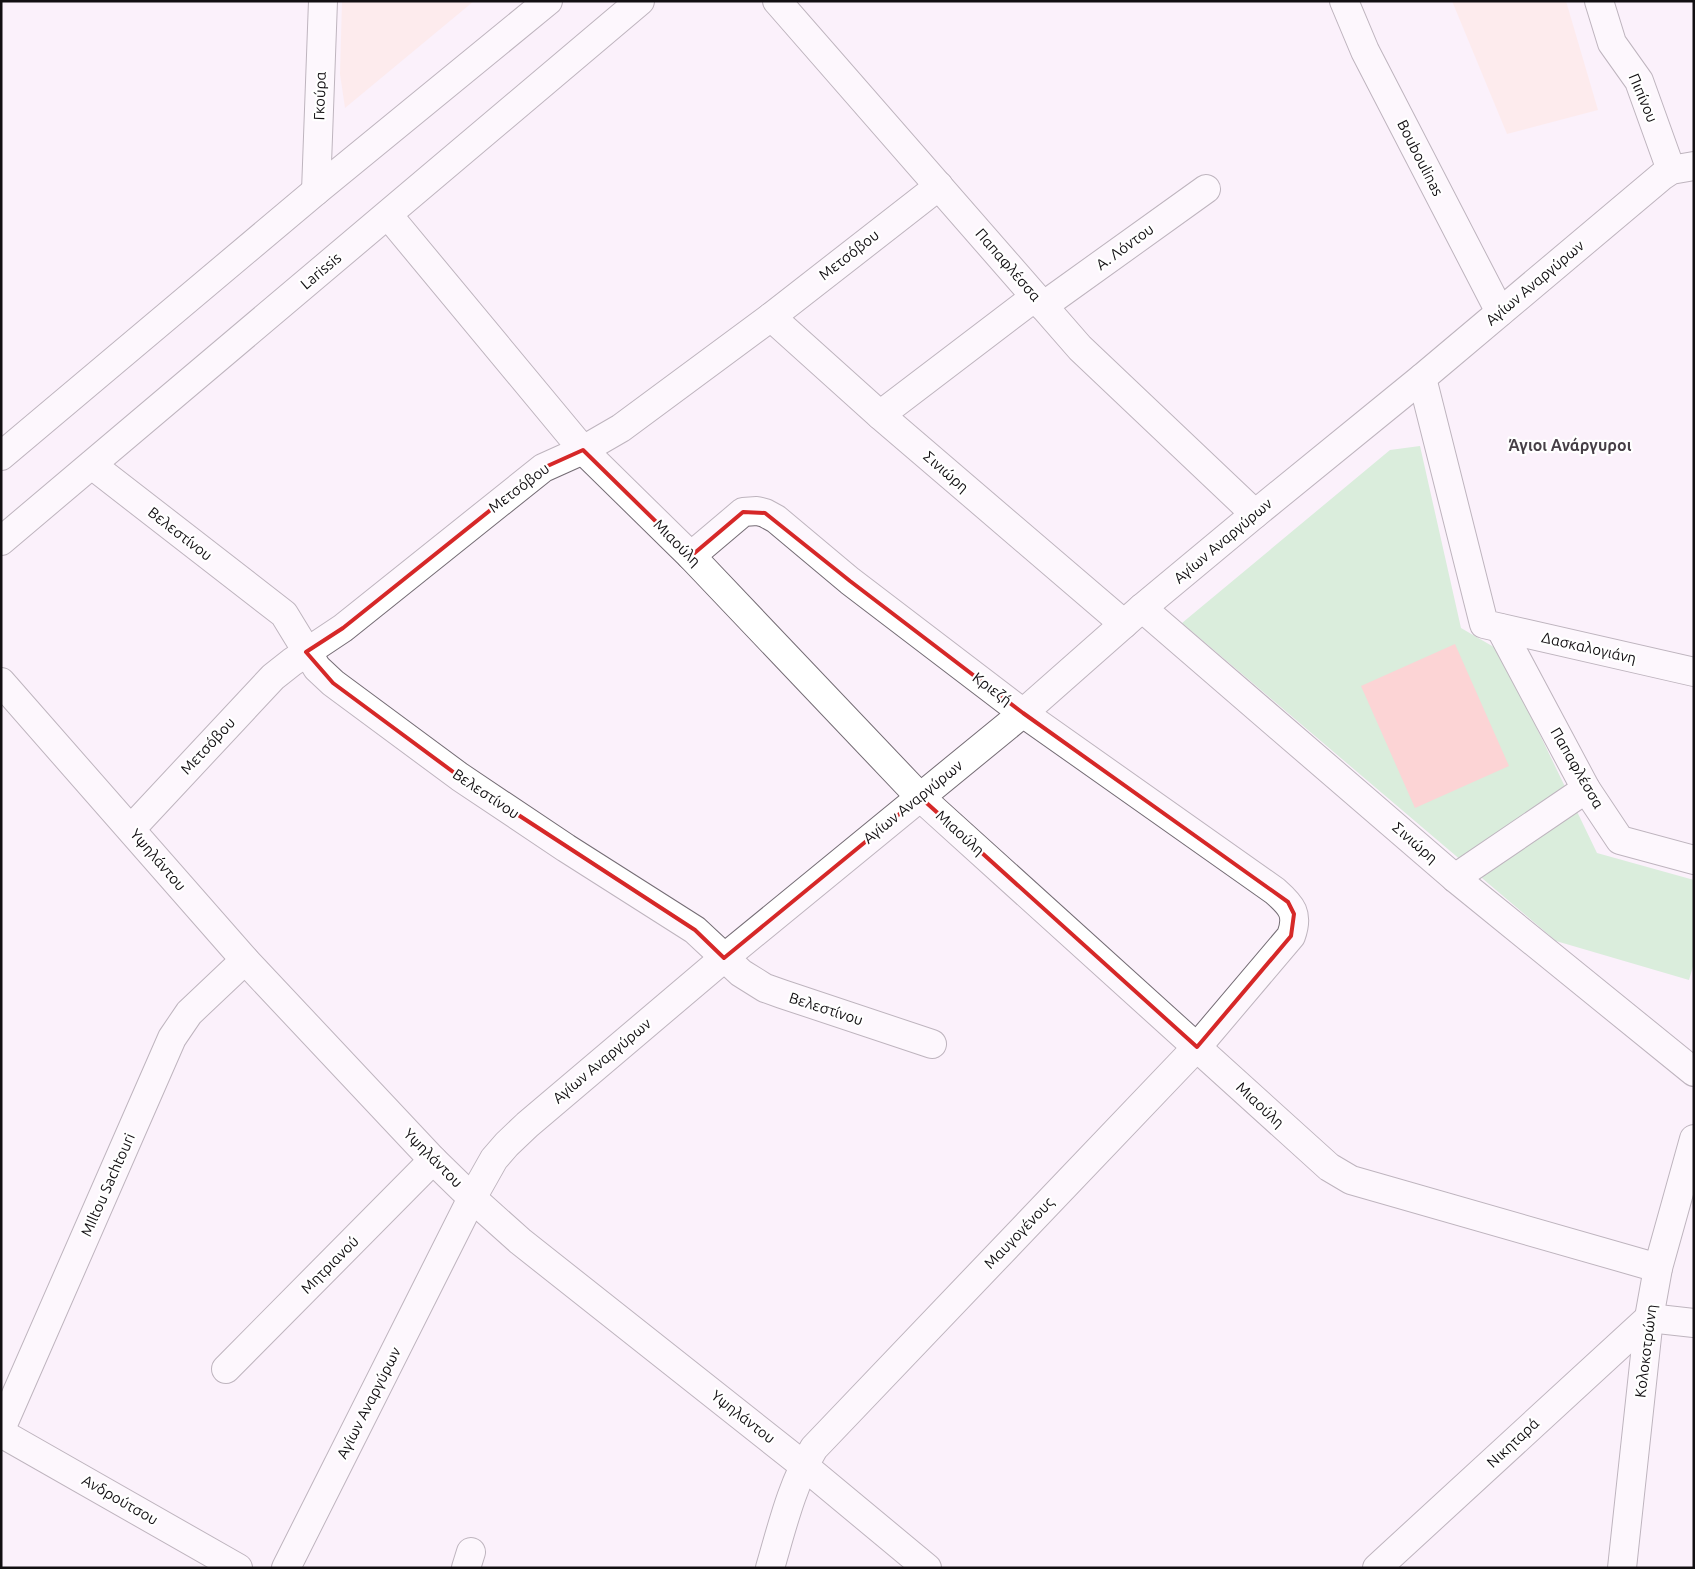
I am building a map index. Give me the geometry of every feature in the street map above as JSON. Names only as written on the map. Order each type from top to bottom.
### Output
[{"type":"street","name":"Γκούρα","points":[[316,192],[323,1]]},
{"type":"street","name":"Larissis","points":[[1,541],[640,1]]},
{"type":"street","name":"Παπαφλέσσα","points":[[777,1],[1080,348],[1255,514]]},
{"type":"street","name":"Bouboulinas","points":[[1344,1],[1365,51],[1500,312]]},
{"type":"street","name":"Πιπίνου","points":[[1598,1],[1612,43],[1639,81],[1682,168]]},
{"type":"street","points":[[1,456],[537,6]]},
{"type":"street","name":"Αγίων Αναργύρων","points":[[286,1568],[472,1198],[494,1159],[507,1144],[724,958],[1023,713],[1133,616],[1255,514],[1500,312],[1682,168]]},
{"type":"street","name":"Μετσόβου","points":[[131,829],[273,677],[306,652],[343,628],[543,468],[583,450],[621,428],[771,317],[939,186]]},
{"type":"street","name":"Α. Λόντου","points":[[880,415],[1039,301],[1206,189]]},
{"type":"street","name":"Μιαούλη","points":[[388,215],[583,450],[691,556],[920,797],[1198,1047],[1318,1158],[1344,1177],[1658,1268]]},
{"type":"street","name":"Σινιώρη","points":[[771,317],[880,415],[1133,616],[1694,1072]]},
{"type":"street","name":"Παπαφλέσσα","points":[[1422,378],[1492,626],[1586,788],[1620,840],[1694,860]]},
{"type":"street","name":"Βελεστίνου","points":[[92,465],[284,614],[292,624],[306,652],[317,668],[333,683],[460,777],[566,848],[695,930],[741,973],[765,988],[932,1044]]},
{"type":"street","name":"Κριεζή","points":[[691,556],[743,512],[757,511],[776,519],[850,581],[1023,713],[1275,891],[1288,902],[1294,914]]},
{"type":"street","name":"Δασκαλογιάνη","points":[[1492,626],[1694,672]]},
{"type":"street","name":"Υψηλάντου","points":[[1,682],[245,960],[433,1160],[472,1198],[520,1241],[803,1465],[927,1568]]},
{"type":"street","points":[[1455,878],[1586,788]]},
{"type":"street","name":"Μαυγογένους","points":[[770,1568],[803,1465],[814,1448],[1198,1047],[1291,936],[1295,925],[1294,914]]},
{"type":"street","name":"MIltou Sachtouri","points":[[1,1431],[7,1400],[172,1038],[189,1013],[245,960]]},
{"type":"street","name":"Κολοκοτρώνη","points":[[1622,1568],[1649,1318],[1658,1268],[1694,1140]]},
{"type":"street","name":"Μητριανού","points":[[226,1369],[433,1160]]},
{"type":"street","points":[[1649,1318],[1694,1323]]},
{"type":"street","name":"Νικηταρά","points":[[1377,1568],[1649,1318]]},
{"type":"street","name":"Ανδρούτσου","points":[[1,1431],[238,1568]]},
{"type":"highlighted area","points":[[583,450],[691,556],[743,512],[765,513],[850,581],[1023,713],[1288,902],[1294,914],[1291,936],[1197,1047],[920,797],[724,958],[695,930],[460,777],[333,683],[306,652],[343,628],[543,468]]},
{"type":"shaded area","points":[[342,1],[474,1],[345,108],[340,74]]},
{"type":"shaded area","points":[[1452,1],[1566,1],[1598,110],[1507,134]]},
{"type":"green space","points":[[1420,446],[1461,628],[1499,650],[1597,853],[1694,880],[1694,963],[1689,980],[1556,941],[1182,623],[1390,450]]},
{"type":"building","points":[[1455,644],[1509,766],[1415,808],[1361,686]]},
{"type":"district","name":"Άγιοι Ανάργυροι","points":[[1570,445]]}]
